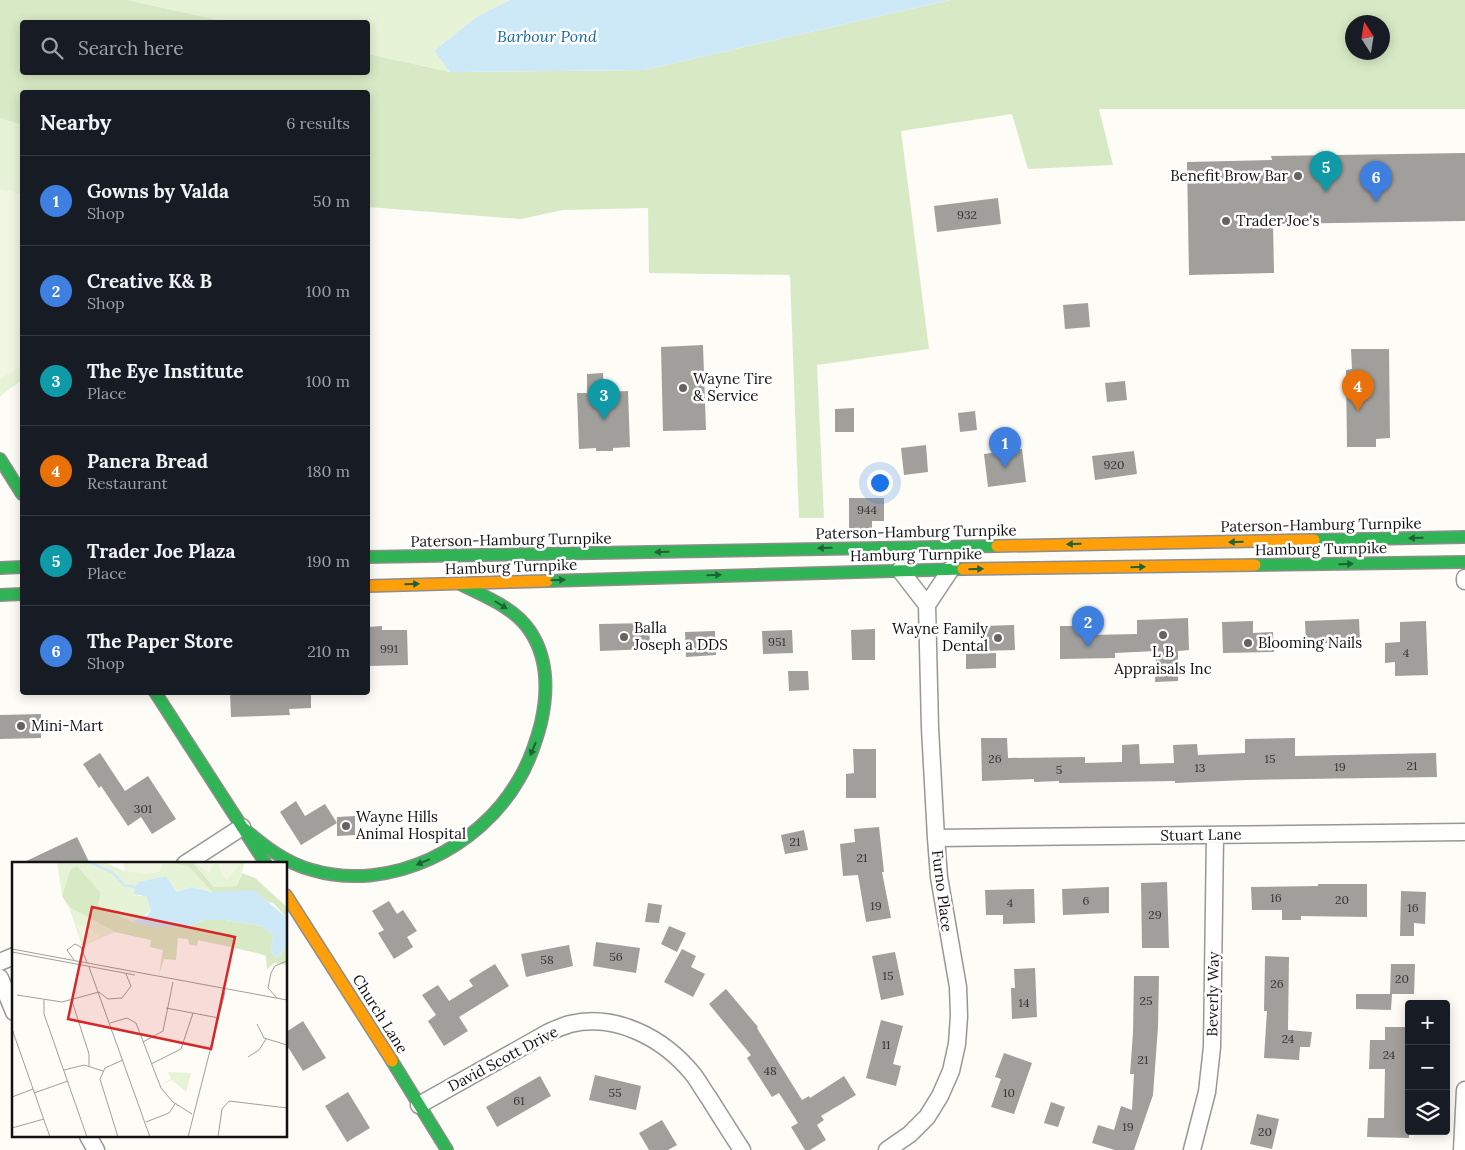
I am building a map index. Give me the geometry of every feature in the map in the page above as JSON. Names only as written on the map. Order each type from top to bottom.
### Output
[{"type":"main road","points":[[0,459],[20,491]]},
{"type":"main road","name":"Paterson-Hamburg Turnpike","points":[[370,558],[1465,537]]},
{"type":"main road","name":"Hamburg Turnpike","points":[[370,586],[900,570],[1465,562]]},
{"type":"main road","points":[[0,568],[20,567]]},
{"type":"main road","points":[[242,828],[274,853],[300,867],[349,877],[364,876],[388,874],[440,856],[478,830],[500,807],[515,787],[539,735],[546,693],[545,670],[536,642],[524,623],[505,607],[457,583]]},
{"type":"main road","points":[[0,595],[20,594]]},
{"type":"main road","points":[[157,695],[265,862]]},
{"type":"main road","name":"Church Lane","points":[[288,898],[447,1150]]},
{"type":"street","points":[[900,570],[927,605],[951,569]]},
{"type":"street","name":"Furno Place","points":[[887,1150],[910,1134],[927,1117],[944,1088],[957,1044],[959,1016],[958,987],[939,877],[936,838],[930,728],[927,605]]},
{"type":"street","points":[[188,862],[242,828]]},
{"type":"street","name":"Stuart Lane","points":[[936,838],[1465,832]]},
{"type":"street","name":"Beverly Way","points":[[1192,1150],[1207,1092],[1212,1047],[1215,835]]},
{"type":"street","points":[[0,962],[12,957]]},
{"type":"street","points":[[0,978],[12,1007]]},
{"type":"street","name":"David Scott Drive","points":[[419,1105],[549,1032],[570,1024],[608,1022],[631,1028],[653,1039],[674,1054],[693,1073],[742,1150]]},
{"type":"street","points":[[1462,1150],[1465,1090]]},
{"type":"street","points":[[89,1138],[96,1150]]},
{"type":"green space","points":[[0,0],[127,0],[219,20],[20,20],[20,75],[370,75],[370,54],[450,72],[644,70],[950,0],[1465,0],[1465,109],[1099,109],[1113,165],[1028,169],[1012,114],[901,131],[929,349],[817,365],[824,518],[799,518],[790,275],[649,273],[648,208],[563,210],[521,219],[370,207],[370,90],[20,90],[20,124],[0,118]]},
{"type":"green space","points":[[127,0],[510,0],[475,18],[434,51],[450,72],[370,54],[370,20],[219,20]]},
{"type":"green space","points":[[0,118],[20,124],[20,381],[0,396]]},
{"type":"green space","points":[[0,189],[20,194],[20,367],[0,379]]},
{"type":"water","name":"Barbour Pond","points":[[510,0],[950,0],[644,70],[450,72],[434,51],[475,18]]},
{"type":"building","points":[[1465,153],[1465,221],[1273,224],[1274,273],[1189,275],[1187,162],[1272,160],[1271,156]]},
{"type":"building","points":[[998,198],[1001,224],[937,232],[934,206]]},
{"type":"building","points":[[1088,303],[1090,327],[1065,329],[1063,305]]},
{"type":"building","name":"Wayne Tire & Service","points":[[703,345],[706,430],[663,431],[661,347]]},
{"type":"building","points":[[1351,349],[1389,349],[1390,438],[1376,439],[1376,447],[1347,447],[1346,370],[1352,369]]},
{"type":"building","points":[[603,373],[604,392],[628,391],[630,447],[613,448],[613,451],[596,451],[596,448],[579,449],[577,393],[587,393],[587,374]]},
{"type":"building","points":[[1125,381],[1127,400],[1107,402],[1105,383]]},
{"type":"building","points":[[854,408],[854,432],[835,432],[835,409]]},
{"type":"building","points":[[975,411],[977,430],[960,432],[958,413]]},
{"type":"building","points":[[926,445],[928,472],[904,475],[901,448]]},
{"type":"building","points":[[1022,449],[1026,482],[988,487],[984,454]]},
{"type":"building","points":[[1134,451],[1137,474],[1095,480],[1092,456]]},
{"type":"building","points":[[849,498],[884,498],[884,521],[872,521],[872,529],[849,529]]},
{"type":"building","points":[[1188,618],[1189,650],[1178,651],[1178,681],[1155,682],[1156,651],[1115,653],[1115,658],[1060,659],[1060,626],[1089,626],[1090,635],[1137,634],[1137,620]]},
{"type":"building","points":[[1359,619],[1360,642],[1306,644],[1305,621]]},
{"type":"building","name":"Blooming Nails","points":[[1253,621],[1253,633],[1273,632],[1274,652],[1223,653],[1222,622]]},
{"type":"building","points":[[1426,621],[1428,675],[1395,676],[1395,662],[1385,663],[1385,643],[1400,642],[1400,622]]},
{"type":"building","name":"Balla Joseph a DDS","points":[[649,623],[650,649],[600,651],[599,624]]},
{"type":"building","name":"Wayne Family Dental","points":[[1014,625],[1015,650],[982,651],[981,626]]},
{"type":"building","points":[[382,626],[382,630],[407,630],[408,665],[370,666],[370,627]]},
{"type":"building","points":[[875,629],[875,660],[852,660],[851,630]]},
{"type":"building","points":[[792,630],[793,653],[763,654],[762,631]]},
{"type":"building","points":[[715,631],[716,655],[686,657],[685,632]]},
{"type":"building","points":[[996,653],[996,668],[966,669],[966,654]]},
{"type":"building","points":[[788,671],[808,671],[809,690],[789,691]]},
{"type":"building","points":[[230,695],[311,695],[311,708],[289,709],[290,715],[231,717]]},
{"type":"building","name":"Mini-Mart","points":[[41,714],[41,738],[0,739],[0,715]]},
{"type":"building","points":[[981,738],[1007,738],[1008,758],[1085,757],[1085,763],[1122,762],[1122,745],[1139,744],[1140,764],[1174,763],[1173,745],[1197,744],[1198,755],[1245,753],[1245,739],[1295,738],[1295,756],[1436,753],[1437,777],[1175,783],[1175,781],[1059,783],[1059,781],[1034,782],[1034,779],[982,781]]},
{"type":"building","points":[[853,749],[876,749],[876,798],[846,798],[846,774],[854,773]]},
{"type":"building","points":[[100,753],[125,791],[148,776],[176,819],[152,834],[141,817],[128,826],[101,786],[99,788],[83,764]]},
{"type":"building","points":[[296,801],[305,816],[325,804],[337,823],[301,845],[280,812]]},
{"type":"building","name":"Wayne Hills Animal Hospital","points":[[355,816],[355,835],[337,836],[337,817]]},
{"type":"building","points":[[879,827],[884,872],[882,872],[891,918],[866,922],[858,875],[843,876],[840,844],[855,842],[854,829]]},
{"type":"building","points":[[804,830],[808,850],[785,854],[781,835]]},
{"type":"building","points":[[77,837],[89,862],[24,862]]},
{"type":"building","points":[[1167,882],[1169,948],[1142,948],[1141,883]]},
{"type":"building","points":[[1318,884],[1367,884],[1367,917],[1301,916],[1301,920],[1282,920],[1282,910],[1252,910],[1251,887],[1318,886]]},
{"type":"building","points":[[1109,887],[1109,913],[1063,915],[1062,889]]},
{"type":"building","points":[[1034,889],[1035,923],[1003,924],[1003,915],[986,915],[985,890]]},
{"type":"building","points":[[1401,891],[1426,892],[1425,924],[1414,923],[1414,936],[1400,936]]},
{"type":"building","points":[[389,901],[397,914],[403,910],[417,931],[407,937],[413,947],[394,959],[378,933],[384,930],[372,911]]},
{"type":"building","points":[[648,903],[662,905],[659,923],[645,922]]},
{"type":"building","points":[[669,926],[686,933],[677,952],[661,944]]},
{"type":"building","points":[[596,942],[640,948],[636,973],[593,966]]},
{"type":"building","points":[[569,945],[573,966],[526,977],[521,954]]},
{"type":"building","points":[[682,949],[696,956],[691,967],[705,974],[693,997],[664,982]]},
{"type":"building","points":[[895,952],[904,995],[881,1000],[872,956]]},
{"type":"building","points":[[1265,956],[1289,957],[1288,1030],[1312,1032],[1310,1047],[1300,1047],[1299,1060],[1264,1058],[1267,1011],[1264,1011]]},
{"type":"building","points":[[495,964],[509,986],[459,1017],[468,1031],[444,1046],[428,1021],[436,1015],[422,995],[438,985],[449,1001],[473,986],[469,980]]},
{"type":"building","points":[[1391,964],[1415,964],[1414,994],[1390,994]]},
{"type":"building","points":[[1035,968],[1037,1017],[1012,1019],[1011,988],[1015,988],[1014,969]]},
{"type":"building","points":[[1134,976],[1159,976],[1158,1027],[1153,1095],[1134,1150],[1115,1150],[1092,1143],[1098,1125],[1114,1130],[1121,1106],[1132,1110],[1134,1074],[1130,1074]]},
{"type":"building","points":[[726,989],[758,1027],[802,1100],[809,1096],[810,1098],[844,1076],[856,1095],[821,1116],[824,1120],[817,1125],[826,1140],[810,1150],[805,1150],[791,1127],[798,1123],[779,1093],[772,1097],[747,1058],[751,1055],[709,1004]]},
{"type":"building","points":[[1356,994],[1392,994],[1391,1010],[1356,1009]]},
{"type":"building","points":[[881,1020],[903,1026],[893,1064],[901,1066],[896,1086],[866,1078]]},
{"type":"building","points":[[303,1021],[326,1058],[303,1071],[288,1047],[288,1031]]},
{"type":"building","points":[[1385,1027],[1405,1027],[1405,1135],[1409,1135],[1409,1138],[1367,1137],[1368,1118],[1384,1118],[1385,1069],[1369,1069],[1370,1040],[1385,1040]]},
{"type":"building","points":[[1004,1053],[1032,1063],[1014,1114],[991,1107],[1001,1079],[995,1077]]},
{"type":"building","points":[[595,1075],[641,1086],[636,1110],[589,1100]]},
{"type":"building","points":[[540,1076],[551,1096],[497,1127],[486,1107]]},
{"type":"building","points":[[348,1092],[370,1128],[347,1142],[325,1106]]},
{"type":"building","points":[[1051,1102],[1065,1107],[1058,1127],[1044,1123]]},
{"type":"building","points":[[1257,1114],[1279,1119],[1272,1149],[1250,1144]]},
{"type":"building","points":[[662,1120],[677,1145],[668,1150],[649,1150],[639,1133]]},
{"type":"traffic: fast","points":[[0,459],[20,491]]},
{"type":"traffic: fast","points":[[1314,540],[1465,537]]},
{"type":"traffic: fast","points":[[370,557],[997,546]]},
{"type":"traffic: fast","points":[[1255,565],[1465,562]]},
{"type":"traffic: fast","points":[[0,568],[20,567]]},
{"type":"traffic: fast","points":[[547,581],[963,569]]},
{"type":"traffic: fast","points":[[242,827],[275,853],[302,867],[342,876],[372,875],[401,870],[430,859],[457,844],[481,826],[502,804],[523,772],[537,737],[545,699],[543,664],[536,641],[524,623],[499,604],[462,585]]},
{"type":"traffic: fast","points":[[0,595],[20,594]]},
{"type":"traffic: fast","points":[[157,695],[265,862]]},
{"type":"traffic: fast","points":[[392,1061],[447,1150]]},
{"type":"traffic: slow","points":[[997,546],[1314,540]]},
{"type":"traffic: slow","points":[[963,569],[1255,565]]},
{"type":"traffic: slow","points":[[370,586],[547,581]]},
{"type":"traffic: slow","points":[[288,898],[392,1061]]},
{"type":"place","name":"Benefit Brow Bar","points":[[1298,176]]},
{"type":"place","name":"Trader Joe Plaza","points":[[1326,192]]},
{"type":"place","name":"The Paper Store","points":[[1376,202]]},
{"type":"place","name":"Trader Joe's","points":[[1226,221]]},
{"type":"place","name":"Wayne Tire & Service","points":[[683,388]]},
{"type":"place","name":"Panera Bread","points":[[1358,411]]},
{"type":"place","name":"The Eye Institute","points":[[604,420]]},
{"type":"place","name":"Gowns by Valda","points":[[1005,468]]},
{"type":"place","name":"L B Appraisals Inc","points":[[1163,635]]},
{"type":"place","name":"Balla Joseph a DDS","points":[[624,637]]},
{"type":"place","name":"Wayne Family Dental","points":[[998,638]]},
{"type":"place","name":"Blooming Nails","points":[[1248,643]]},
{"type":"place","name":"Creative K& B","points":[[1088,647]]},
{"type":"place","name":"Mini-Mart","points":[[21,726]]},
{"type":"place","name":"Wayne Hills Animal Hospital","points":[[346,826]]}]
